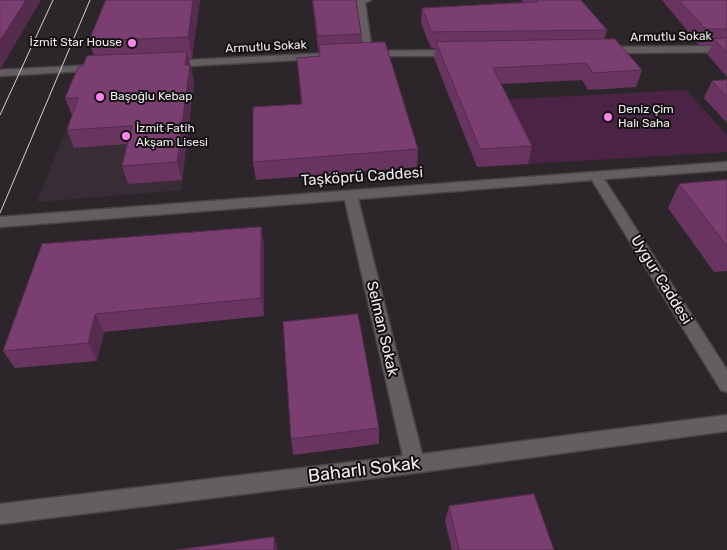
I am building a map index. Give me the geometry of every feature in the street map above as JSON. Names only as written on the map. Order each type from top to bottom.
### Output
[{"type":"street","points":[[367,0],[360,0],[363,54],[468,52]]},
{"type":"street","name":"Armutlu Sokak","points":[[598,50],[727,49]]},
{"type":"street","name":"Armutlu Sokak","points":[[160,65],[338,55]]},
{"type":"street","points":[[0,73],[110,68]]},
{"type":"street","name":"Taşköprü Caddesi","points":[[0,222],[727,166]]},
{"type":"street","name":"Uygur Caddesi","points":[[596,176],[727,385]]},
{"type":"street","name":"Selman Sokak","points":[[350,194],[415,464]]},
{"type":"street","name":"Baharlı Sokak","points":[[0,514],[415,464],[727,423]]},
{"type":"shaded area","name":"Deniz Çim Halı Saha","points":[[686,90],[727,135],[727,152],[528,164],[497,100]]},
{"type":"shaded area","name":"İzmit Fatih Akşam Lisesi","points":[[191,108],[181,190],[37,202],[72,115]]},
{"type":"building","points":[[0,0],[26,0],[0,41]]},
{"type":"building","points":[[106,0],[193,0],[188,37],[89,41]]},
{"type":"building","points":[[313,0],[356,0],[361,34],[318,36]]},
{"type":"building","points":[[536,0],[581,0],[607,30],[432,32],[422,8],[537,2]]},
{"type":"building","points":[[679,0],[727,0],[727,29],[706,29]]},
{"type":"building","points":[[727,38],[727,53],[714,39]]},
{"type":"building","points":[[615,39],[642,70],[593,73],[586,63],[493,68],[532,146],[480,149],[436,42]]},
{"type":"building","points":[[385,42],[418,149],[253,162],[253,107],[302,104],[297,58],[320,56],[319,45]]},
{"type":"building","points":[[187,52],[185,65],[190,65],[177,162],[122,166],[132,126],[67,130],[78,98],[65,98],[78,67],[83,66],[87,56]]},
{"type":"building","points":[[727,80],[727,97],[712,81]]},
{"type":"building","points":[[727,180],[727,246],[679,184]]},
{"type":"building","points":[[261,227],[261,298],[95,314],[88,343],[3,351],[42,244]]},
{"type":"building","points":[[358,314],[379,428],[291,439],[283,322]]},
{"type":"building","points":[[534,494],[554,550],[459,550],[449,506]]},
{"type":"building","points":[[274,537],[274,550],[176,550]]},
{"type":"tram line","points":[[0,115],[53,0]]},
{"type":"tram line","points":[[0,213],[90,0]]},
{"type":"place","name":"İzmit Star House","points":[[132,43]]},
{"type":"place","name":"Başoğlu Kebap","points":[[100,97]]},
{"type":"place","name":"Deniz Çim Halı Saha","points":[[608,117]]},
{"type":"place","name":"İzmit Fatih Akşam Lisesi","points":[[126,136]]}]
